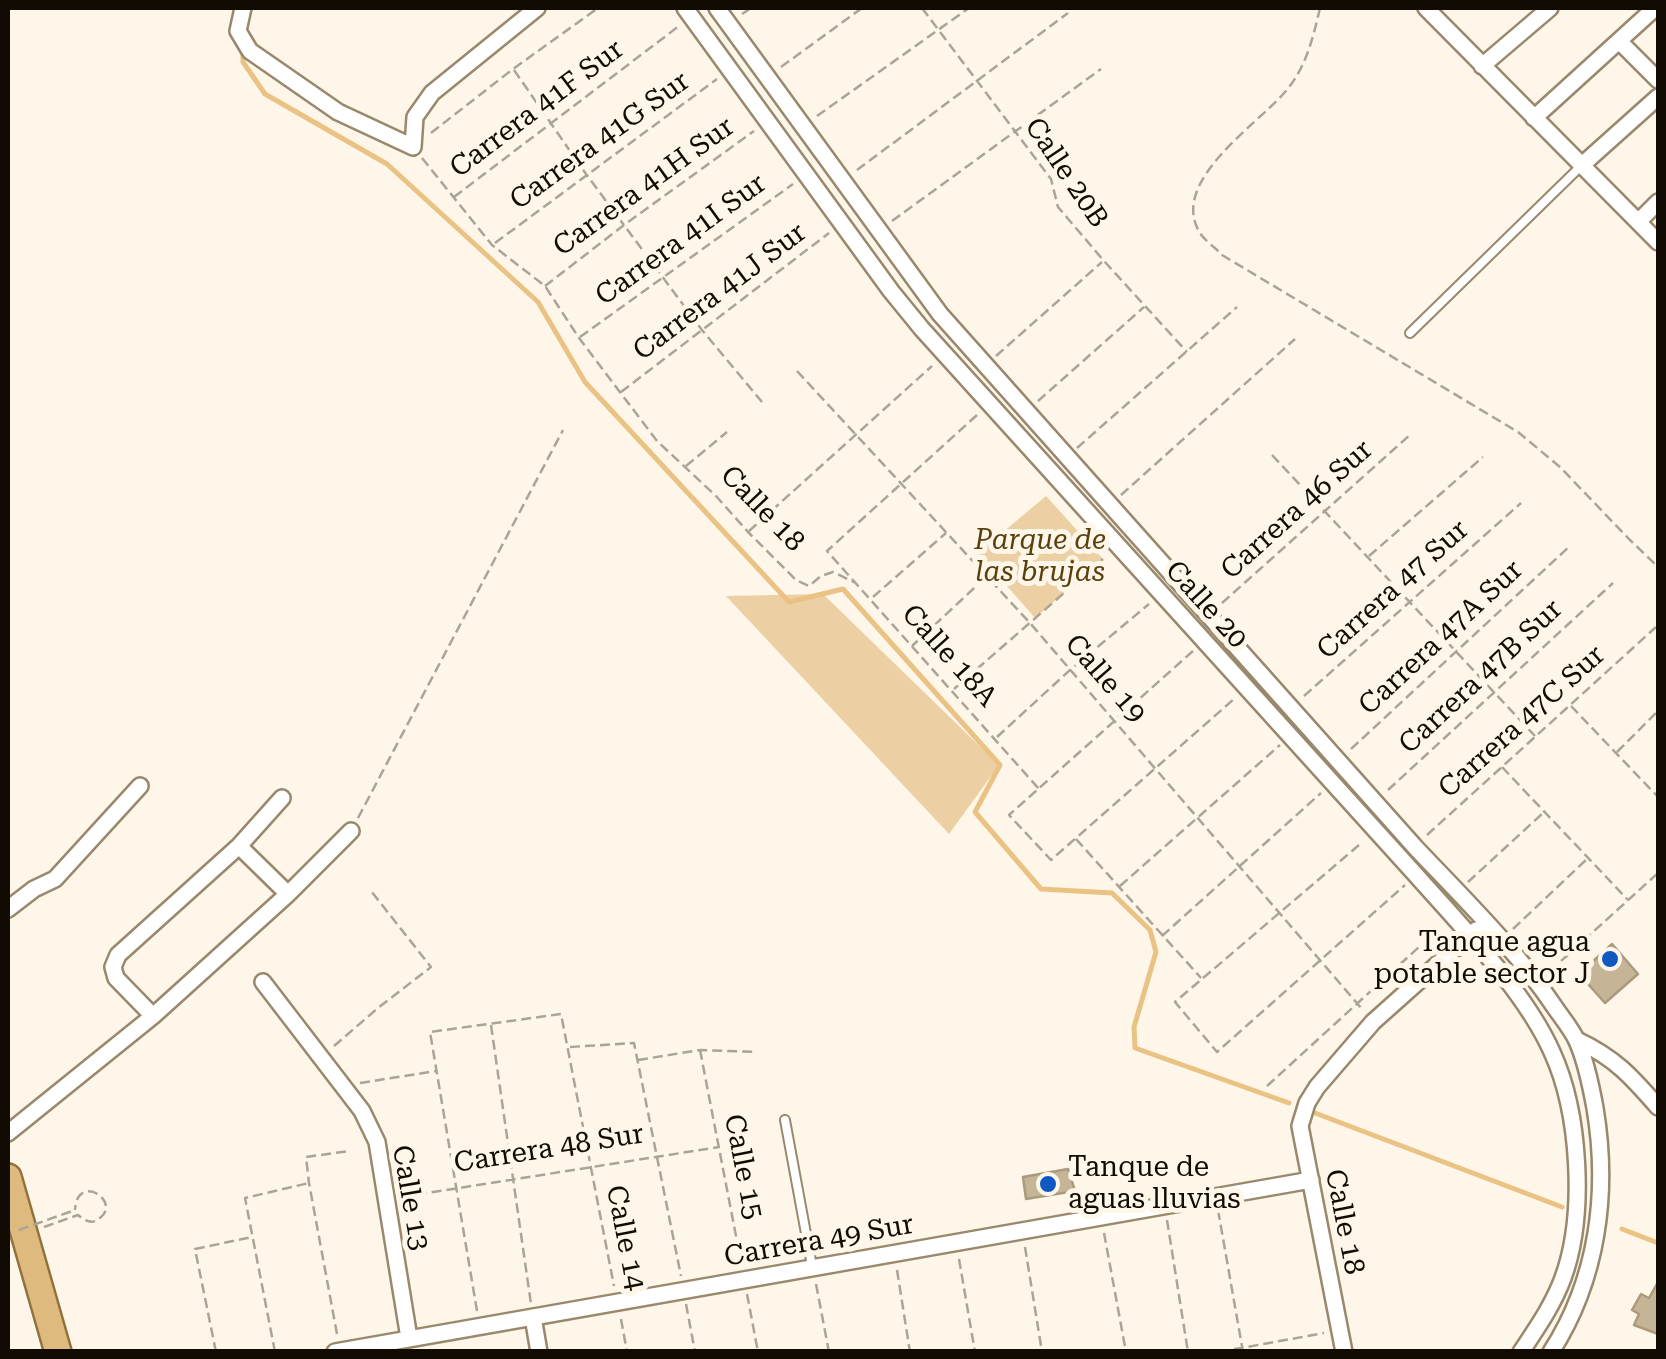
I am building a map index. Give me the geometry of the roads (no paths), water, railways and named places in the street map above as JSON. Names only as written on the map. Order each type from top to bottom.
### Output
[{"type":"highway","points":[[8,1176],[58,1352]]},
{"type":"street","points":[[243,8],[238,32],[250,51],[338,112],[412,148],[415,117],[432,93],[537,8]]},
{"type":"street","name":"Calle 20","points":[[717,8],[940,314],[1415,846],[1487,921],[1538,982],[1577,1040],[1596,1118],[1601,1185],[1597,1232],[1585,1282],[1568,1326],[1551,1352]]},
{"type":"street","points":[[1426,8],[1658,242]]},
{"type":"street","points":[[1482,66],[1550,8]]},
{"type":"street","points":[[1534,118],[1655,8]]},
{"type":"street","name":"Calle 20","points":[[688,12],[891,291],[944,355],[1470,936],[1526,1006],[1552,1050],[1567,1092],[1576,1138],[1578,1182],[1564,1276],[1544,1318],[1521,1352]]},
{"type":"street","points":[[1619,41],[1658,80]]},
{"type":"street","points":[[1582,166],[1658,97]]},
{"type":"street","points":[[1638,222],[1658,202]]},
{"type":"street","points":[[8,909],[54,879],[140,786]]},
{"type":"street","points":[[154,1016],[116,978],[112,967],[118,955],[238,846],[282,798]]},
{"type":"street","points":[[8,1133],[154,1016],[288,894],[351,830]]},
{"type":"street","points":[[238,846],[288,894]]},
{"type":"street","points":[[1470,936],[1487,921]]},
{"type":"street","name":"Calle 18","points":[[1344,1352],[1300,1126],[1307,1102],[1373,1022],[1470,936]]},
{"type":"street","name":"Calle 13","points":[[263,982],[362,1110],[377,1142],[409,1338]]},
{"type":"street","name":"Calle 20","points":[[1577,1040],[1601,1051],[1626,1070],[1658,1107]]},
{"type":"street","name":"Carrera 49 Sur","points":[[338,1351],[1311,1180]]},
{"type":"street","points":[[533,1317],[539,1352]]},
{"type":"lane","points":[[1410,332],[1582,166]]},
{"type":"lane","points":[[786,1120],[812,1266]]},
{"type":"waterway","points":[[243,50],[243,62],[265,94],[387,164],[538,302],[585,382],[789,602],[843,589],[1000,765],[975,812],[1041,889],[1112,893],[1150,930],[1156,952],[1134,1027],[1135,1048],[1289,1103]]},
{"type":"waterway","points":[[1315,1113],[1562,1207]]},
{"type":"waterway","points":[[1622,1229],[1658,1243]]},
{"type":"place","name":"Tanque agua potable sector J","points":[[1610,959]]},
{"type":"place","name":"Tanque de aguas lluvias","points":[[1048,1184]]},
{"type":"park label","name":"Parque de las brujas","points":[[1040,557]]}]
